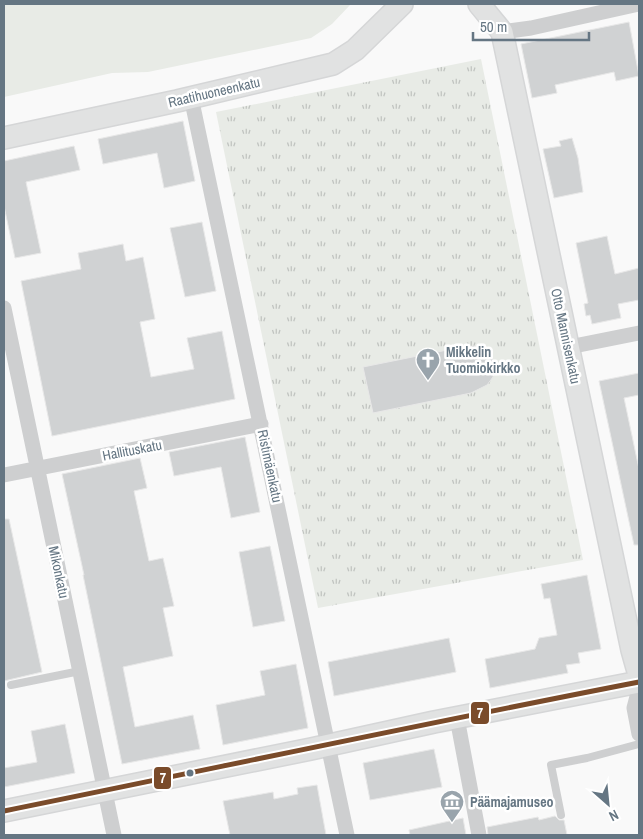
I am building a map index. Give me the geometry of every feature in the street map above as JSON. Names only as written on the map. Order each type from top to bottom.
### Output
[{"type":"main road","name":"Raatihuoneenkatu","points":[[4,138],[333,64],[355,50],[402,4]]},
{"type":"main road","name":"Otto Mannisenkatu","points":[[479,4],[502,32],[632,650],[639,675]]},
{"type":"main road","points":[[4,811],[639,682]]},
{"type":"street","points":[[502,32],[531,28],[639,4]]},
{"type":"street","name":"Ristimäenkatu","points":[[192,97],[347,835]]},
{"type":"street","name":"Mikonkatu","points":[[4,308],[114,835]]},
{"type":"street","points":[[569,347],[639,333]]},
{"type":"street","name":"Hallituskatu","points":[[4,476],[261,424]]},
{"type":"street","points":[[639,689],[634,708],[639,734]]},
{"type":"street","points":[[457,718],[479,835]]},
{"type":"lane","points":[[11,685],[80,671]]},
{"type":"lane","points":[[561,815],[551,765],[587,758],[639,744]]},
{"type":"green space","points":[[4,4],[351,4],[332,24],[311,38],[148,72],[112,73],[4,97]]},
{"type":"green space","points":[[481,59],[583,560],[318,608],[216,112]]},
{"type":"building","points":[[629,22],[639,76],[616,81],[614,72],[555,85],[557,93],[532,98],[521,44]]},
{"type":"building","points":[[183,121],[195,181],[164,188],[157,153],[103,164],[98,139]]},
{"type":"building","points":[[572,138],[578,158],[583,192],[554,198],[543,149],[561,146],[559,141]]},
{"type":"building","points":[[74,146],[80,170],[26,182],[41,253],[15,258],[4,206],[4,161]]},
{"type":"building","points":[[202,222],[216,291],[185,297],[170,228]]},
{"type":"building","points":[[607,236],[615,274],[639,268],[639,300],[618,304],[621,318],[592,324],[590,315],[586,316],[584,304],[588,303],[576,243]]},
{"type":"building","points":[[123,244],[126,261],[143,257],[155,319],[140,322],[151,377],[194,369],[187,338],[222,331],[235,399],[52,436],[21,281],[81,269],[78,253]]},
{"type":"building","name":"Mikkelin Tuomiokirkko","points":[[474,346],[484,349],[491,356],[495,366],[493,377],[487,385],[471,393],[373,413],[363,367]]},
{"type":"building","points":[[639,373],[639,395],[624,398],[639,469],[639,545],[634,545],[599,381]]},
{"type":"building","points":[[245,437],[260,512],[231,518],[221,467],[174,476],[169,452]]},
{"type":"building","points":[[140,458],[147,488],[134,491],[149,561],[163,558],[174,606],[163,608],[173,656],[123,667],[135,727],[193,715],[200,749],[122,764],[62,474]]},
{"type":"building","points":[[4,519],[9,519],[42,672],[4,681]]},
{"type":"building","points":[[270,546],[285,621],[253,627],[239,552]]},
{"type":"building","points":[[587,575],[601,649],[578,653],[580,663],[566,665],[568,673],[490,688],[485,659],[535,649],[539,638],[557,635],[550,598],[544,599],[541,584]]},
{"type":"building","points":[[449,638],[456,672],[334,696],[328,662]]},
{"type":"building","points":[[296,664],[308,728],[223,745],[216,705],[265,695],[260,671]]},
{"type":"building","points":[[65,724],[75,773],[4,787],[4,768],[37,762],[31,731]]},
{"type":"building","points":[[434,749],[442,787],[370,800],[363,763]]},
{"type":"building","points":[[317,785],[326,835],[230,835],[223,801],[273,792],[274,799],[298,794],[297,788]]},
{"type":"building","points":[[555,816],[559,820],[564,820],[567,835],[488,835],[487,827],[538,817],[539,820]]},
{"type":"building","name":"Päämajamuseo","points":[[463,818],[466,835],[410,835],[409,830]]},
{"type":"transit line","name":"7","points":[[4,811],[639,682]]},
{"type":"place","name":"Mikkelin Tuomiokirkko","points":[[428,381]]},
{"type":"place","name":"Päämajamuseo","points":[[452,823]]}]
